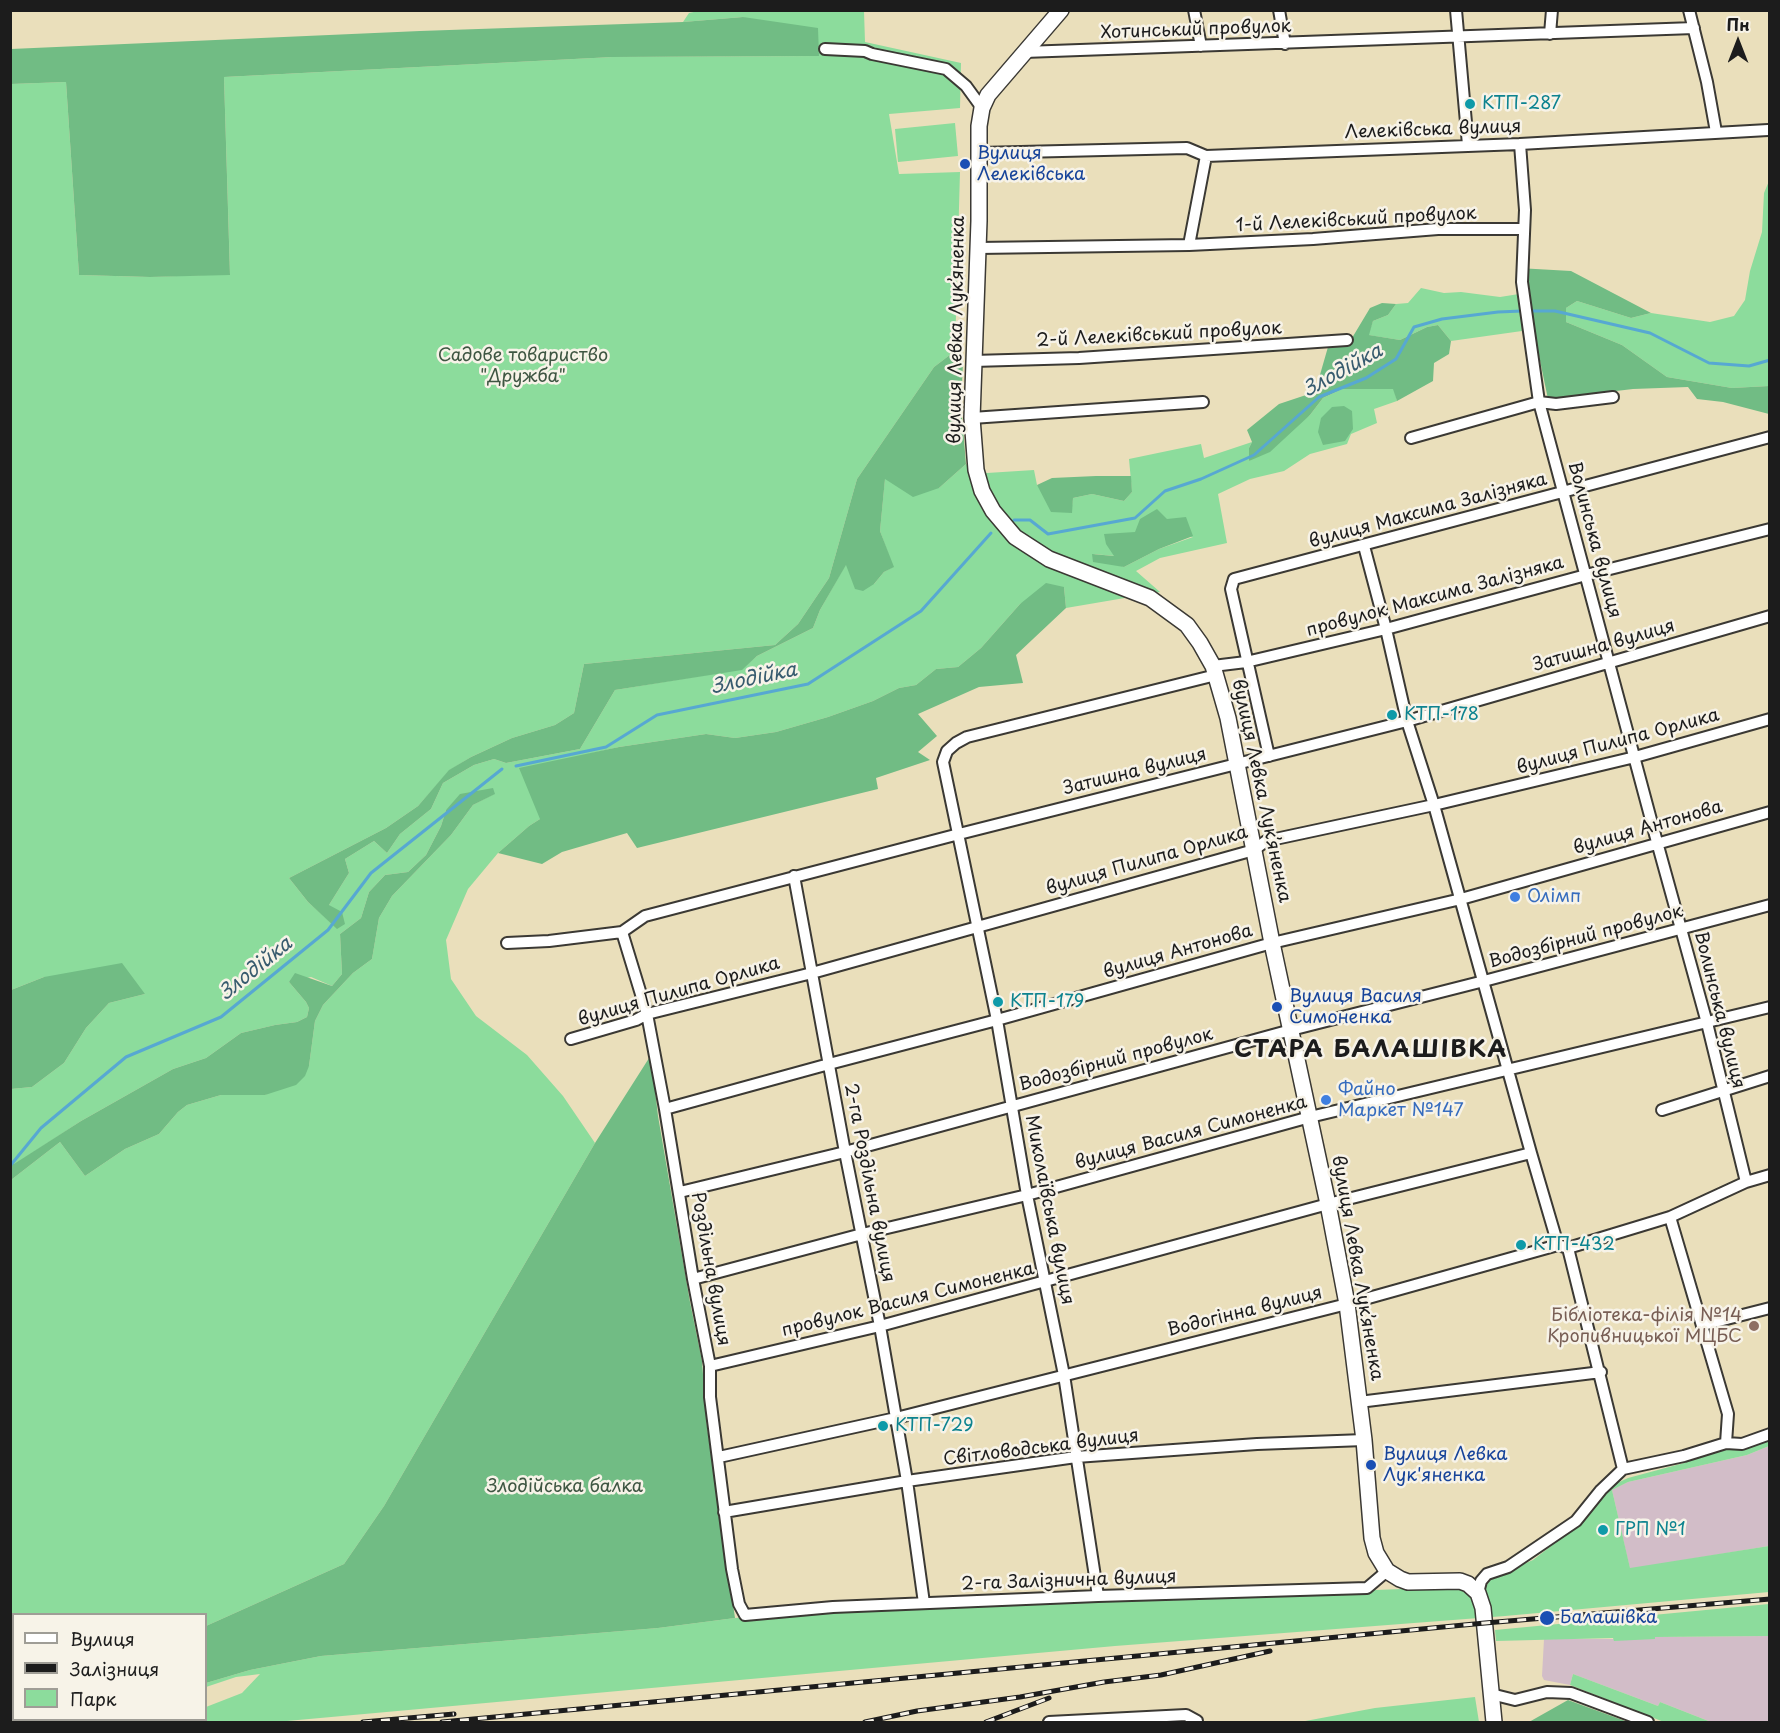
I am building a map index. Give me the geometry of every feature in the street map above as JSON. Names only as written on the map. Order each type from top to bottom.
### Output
[{"type":"street","name":"вулиця Левка Лукʼяненка","points":[[1061,10],[1051,25],[1024,52],[988,95],[982,108],[979,126],[978,248],[972,418],[976,470],[982,491],[993,511],[1015,537],[1049,559],[1150,598],[1187,625],[1200,643],[1214,670],[1228,718],[1347,1304],[1364,1440],[1372,1538],[1384,1566]]},
{"type":"street","points":[[1194,10],[1201,46]]},
{"type":"street","points":[[1280,10],[1285,44]]},
{"type":"street","points":[[1456,10],[1468,145]]},
{"type":"street","points":[[1550,34],[1552,10]]},
{"type":"street","points":[[1689,10],[1707,82],[1716,132]]},
{"type":"street","name":"Хотинський провулок","points":[[1024,52],[1694,28]]},
{"type":"street","points":[[825,49],[865,51],[946,69],[966,86],[982,108]]},
{"type":"street","name":"Лелеківська вулиця","points":[[979,153],[1187,148],[1206,156],[1520,144],[1768,130]]},
{"type":"street","name":"Волинська вулиця","points":[[1520,144],[1524,184],[1522,282],[1539,402],[1610,661],[1656,842],[1707,1023],[1746,1182]]},
{"type":"street","points":[[978,248],[1189,245],[1206,156]]},
{"type":"street","name":"1-й Лелеківський провулок","points":[[1189,245],[1313,239],[1438,229],[1524,229]]},
{"type":"street","name":"2-й Лелеківський провулок","points":[[973,360],[1079,358],[1347,340]]},
{"type":"street","points":[[1411,438],[1539,402],[1556,404],[1613,397]]},
{"type":"street","points":[[972,418],[1203,402]]},
{"type":"street","name":"вулиця Максима Залізняка","points":[[1246,662],[1231,589],[1234,579],[1770,437]]},
{"type":"street","name":"провулок Максима Залізняка","points":[[943,762],[947,751],[967,736],[1214,670],[1386,629],[1586,575],[1770,529]]},
{"type":"street","points":[[1364,546],[1407,721],[1461,899],[1530,1153],[1563,1247],[1600,1372],[1623,1469]]},
{"type":"street","name":"Затишна вулиця","points":[[507,943],[549,941],[622,932],[645,916],[794,876],[1407,721],[1770,616]]},
{"type":"street","points":[[1246,662],[1269,756]]},
{"type":"street","name":"вулиця Пилипа Орлика","points":[[571,1039],[636,1020],[647,1014],[812,973],[1254,850],[1266,841],[1434,805],[1635,757],[1770,719]]},
{"type":"street","name":"Миколаївська вулиця","points":[[943,762],[997,1020],[1027,1195],[1064,1375],[1098,1596]]},
{"type":"street","name":"вулиця Антонова","points":[[665,1109],[1272,943],[1461,899],[1656,842],[1770,812]]},
{"type":"street","name":"2-га Роздільна вулиця","points":[[794,876],[880,1326],[907,1481],[924,1603]]},
{"type":"street","name":"Водозбірний провулок","points":[[680,1192],[845,1152],[1291,1030],[1770,905]]},
{"type":"street","name":"Роздільна вулиця","points":[[622,932],[647,1014],[680,1192],[693,1279],[710,1366],[710,1397],[724,1512],[739,1604],[745,1615]]},
{"type":"street","name":"вулиця Василя Симоненка","points":[[693,1279],[862,1234],[1027,1195],[1310,1117],[1770,1007]]},
{"type":"street","points":[[1662,1110],[1770,1076]]},
{"type":"street","name":"провулок Василя Симоненка","points":[[710,1366],[880,1326],[1328,1204],[1530,1153]]},
{"type":"street","name":"Водогінна вулиця","points":[[719,1457],[896,1418],[1563,1247],[1670,1217],[1746,1182],[1770,1175]]},
{"type":"street","points":[[1670,1217],[1728,1414],[1726,1443]]},
{"type":"street","points":[[1703,1325],[1770,1308]]},
{"type":"street","points":[[1359,1402],[1600,1372]]},
{"type":"street","points":[[1494,1722],[1483,1608],[1479,1593],[1481,1581],[1487,1574],[1508,1568],[1576,1521],[1601,1490],[1623,1469],[1684,1456],[1726,1443],[1742,1444],[1770,1434]]},
{"type":"street","name":"Світловодська вулиця","points":[[724,1512],[907,1481],[1076,1457],[1257,1444],[1364,1440]]},
{"type":"street","points":[[1384,1566],[1400,1579],[1408,1582],[1460,1581],[1479,1593]]},
{"type":"street","name":"2-га Залізнична вулиця","points":[[745,1615],[833,1607],[924,1603],[1367,1588],[1384,1566]]},
{"type":"street","points":[[1491,1694],[1515,1700],[1547,1692],[1571,1693],[1648,1722]]},
{"type":"street","points":[[1054,1722],[1186,1715],[1197,1721]]},
{"type":"shaded area","points":[[1769,1446],[1769,1546],[1630,1569],[1612,1490],[1628,1482],[1747,1455]]},
{"type":"shaded area","points":[[1769,1636],[1769,1722],[1711,1722],[1660,1702],[1658,1706],[1573,1674],[1570,1685],[1544,1680],[1542,1676],[1544,1639]]},
{"type":"green space","name":"Садове товариство \"Дружба\"","points":[[703,10],[864,11],[865,42],[961,63],[960,108],[889,114],[899,174],[960,172],[955,351],[934,367],[857,479],[829,578],[798,624],[775,645],[584,664],[574,713],[555,725],[512,738],[471,757],[450,770],[418,806],[386,828],[289,878],[308,902],[337,928],[329,905],[349,873],[345,859],[374,841],[387,853],[400,834],[431,809],[443,783],[474,765],[494,759],[506,763],[580,749],[615,690],[742,669],[757,656],[813,628],[820,610],[846,564],[874,584],[884,572],[893,567],[880,531],[885,478],[939,488],[966,464],[987,473],[1034,470],[1037,485],[1071,513],[1073,498],[1092,494],[1124,501],[1132,492],[1129,459],[1201,444],[1204,458],[1252,442],[1249,448],[1249,461],[1310,415],[1323,398],[1342,389],[1394,389],[1397,401],[1374,409],[1377,423],[1351,434],[1347,444],[1310,454],[1284,471],[1250,479],[1218,494],[1227,543],[1160,558],[1136,571],[1160,592],[1066,608],[1064,587],[1020,604],[981,648],[958,667],[936,669],[916,685],[899,688],[873,701],[828,717],[776,732],[735,738],[706,734],[619,747],[580,756],[540,819],[498,853],[468,889],[446,940],[451,979],[476,1016],[527,1055],[563,1096],[595,1143],[384,1506],[344,1564],[207,1626],[207,1613],[12,1613],[12,1632],[11,1180],[60,1142],[85,1176],[125,1149],[159,1134],[187,1105],[221,1095],[265,1095],[309,1066],[315,1021],[323,1005],[353,973],[372,959],[379,918],[392,896],[451,835],[473,805],[494,794],[446,810],[441,826],[426,855],[408,872],[385,875],[369,892],[361,918],[340,934],[342,974],[332,986],[311,977],[289,982],[306,1002],[309,1008],[307,1017],[297,1022],[241,1033],[206,1058],[173,1069],[81,1121],[14,1165],[11,1158],[11,1089],[32,1087],[64,1063],[86,1028],[109,1003],[145,994],[44,977],[11,990],[11,84],[66,82],[79,275],[150,277],[230,274],[224,77],[613,57],[819,56],[743,17],[683,22],[689,13]],"holes":[[[1135,532],[1193,537],[1159,549],[1124,567],[1093,554],[1115,556]]]},
{"type":"green space","points":[[743,17],[818,28],[819,56],[613,57],[224,77],[230,275],[150,277],[79,275],[66,82],[11,84],[11,49],[683,22]]},
{"type":"green space","points":[[955,123],[958,156],[898,162],[895,129]]},
{"type":"green space","points":[[1769,181],[1769,386],[1732,388],[1667,377],[1622,345],[1566,322],[1566,308],[1577,301],[1631,318],[1651,313],[1710,322],[1734,316],[1745,300],[1750,271],[1762,232],[1764,193]]},
{"type":"green space","points":[[1518,268],[1571,271],[1651,313],[1631,318],[1577,301],[1566,308],[1566,322],[1622,345],[1667,377],[1732,388],[1769,386],[1769,414],[1723,402],[1697,399],[1688,387],[1633,389],[1548,399],[1534,332],[1522,331]]},
{"type":"green space","points":[[1421,288],[1444,293],[1461,292],[1500,297],[1519,294],[1522,331],[1451,341],[1438,325],[1427,327],[1400,340],[1368,335],[1373,321],[1388,315],[1396,304],[1408,303]]},
{"type":"green space","points":[[1382,303],[1396,304],[1388,315],[1373,321],[1369,335],[1400,340],[1427,327],[1438,325],[1451,341],[1449,354],[1434,363],[1433,381],[1397,401],[1393,389],[1342,389],[1323,398],[1310,415],[1270,452],[1249,461],[1249,448],[1252,442],[1247,430],[1279,404],[1315,392],[1328,347],[1349,343],[1370,308]]},
{"type":"green space","points":[[955,351],[963,362],[961,405],[966,464],[939,488],[913,497],[885,479],[880,531],[894,567],[884,572],[874,584],[863,591],[855,589],[846,565],[820,610],[813,628],[757,656],[742,670],[615,690],[580,749],[506,763],[494,759],[474,765],[443,783],[431,809],[400,834],[387,853],[374,841],[345,859],[349,873],[329,905],[342,912],[345,924],[337,929],[308,902],[289,878],[386,828],[418,806],[449,770],[471,757],[512,738],[555,725],[574,713],[584,664],[775,645],[798,624],[829,578],[857,479],[934,367]]},
{"type":"green space","points":[[1344,406],[1352,411],[1353,429],[1345,441],[1323,445],[1318,432],[1321,418],[1332,407]]},
{"type":"green space","points":[[1131,476],[1132,492],[1124,501],[1092,494],[1073,498],[1072,513],[1051,512],[1037,485],[1052,478]]},
{"type":"green space","points":[[1157,509],[1167,519],[1186,517],[1193,536],[1159,549],[1124,567],[1093,562],[1092,554],[1114,556],[1106,544],[1104,534],[1135,532],[1140,519]]},
{"type":"green space","points":[[1046,583],[1064,587],[1066,608],[1016,655],[1023,683],[979,687],[918,714],[937,736],[918,752],[930,760],[876,778],[878,789],[637,848],[627,833],[562,852],[542,864],[498,853],[540,819],[519,768],[619,747],[706,734],[735,738],[776,732],[828,717],[873,701],[899,688],[916,685],[936,669],[958,667],[981,648],[1020,604]]},
{"type":"green space","points":[[493,788],[495,794],[473,805],[451,835],[392,896],[379,918],[372,959],[353,973],[323,1005],[315,1021],[309,1066],[305,1076],[296,1085],[265,1095],[221,1095],[187,1105],[159,1134],[125,1149],[85,1176],[60,1142],[11,1180],[11,1158],[14,1164],[81,1121],[173,1069],[206,1058],[241,1033],[297,1022],[307,1017],[309,1008],[306,1002],[289,982],[295,973],[332,986],[342,974],[340,934],[361,918],[369,892],[385,875],[408,872],[426,855],[441,826],[446,810],[460,794]]},
{"type":"green space","points":[[122,963],[145,994],[109,1003],[86,1028],[64,1063],[32,1087],[11,1089],[11,990],[44,977]]},
{"type":"green space","name":"Злодійська балка","points":[[651,1055],[658,1116],[702,1361],[707,1427],[735,1618],[658,1628],[321,1656],[250,1670],[207,1683],[207,1626],[344,1564],[384,1506],[595,1143]]},
{"type":"green space","points":[[1769,1438],[1769,1446],[1747,1455],[1628,1482],[1612,1490],[1630,1568],[1769,1546],[1769,1592],[1505,1616],[1115,1646],[276,1722],[70,1722],[207,1721],[207,1707],[242,1693],[260,1674],[236,1677],[207,1687],[207,1683],[250,1670],[321,1656],[658,1628],[735,1618],[824,1611],[1455,1587],[1472,1596],[1486,1594],[1485,1588],[1492,1577],[1533,1560],[1584,1520],[1613,1485],[1628,1478],[1684,1463],[1722,1447]]},
{"type":"green space","points":[[1769,1604],[1769,1636],[1655,1637],[1655,1639],[1614,1641],[1613,1638],[1496,1641],[1495,1630]]},
{"type":"green space","points":[[11,1632],[12,1704],[11,1704]]},
{"type":"green space","points":[[1573,1674],[1658,1706],[1660,1702],[1711,1722],[1664,1722],[1570,1685]]},
{"type":"green space","points":[[1475,1697],[1479,1722],[1300,1722],[1375,1708]]},
{"type":"green space","points":[[1568,1700],[1628,1722],[1529,1722]]},
{"type":"waterway","name":"Злодійка","points":[[1014,520],[1030,520],[1048,534],[1135,518],[1165,491],[1201,479],[1254,455],[1319,397],[1366,378],[1396,359],[1414,327],[1442,319],[1522,311]]},
{"type":"waterway","name":"Злодійка","points":[[1529,311],[1555,311],[1650,333],[1709,363],[1749,366],[1770,360]]},
{"type":"waterway","name":"Злодійка","points":[[516,766],[606,747],[657,715],[808,684],[921,611],[991,533]]},
{"type":"waterway","name":"Злодійка","points":[[10,1166],[41,1128],[126,1057],[221,1017],[328,930],[371,873],[502,769]]},
{"type":"railway","points":[[442,1722],[1485,1623],[1770,1599]]},
{"type":"railway","points":[[865,1722],[917,1711],[1161,1675],[1270,1651]]},
{"type":"railway","points":[[986,1722],[1049,1698]]},
{"type":"railway","points":[[363,1722],[454,1714]]},
{"type":"place","name":"КТП-287","points":[[1470,104]]},
{"type":"place","name":"Вулиця Лелеківська","points":[[965,164]]},
{"type":"place","name":"КТП-178","points":[[1392,715]]},
{"type":"place","name":"Олімп","points":[[1515,897]]},
{"type":"place","name":"КТП-179","points":[[998,1002]]},
{"type":"place","name":"Вулиця Василя Симоненка","points":[[1277,1007]]},
{"type":"place","name":"Файно Маркет №147","points":[[1326,1100]]},
{"type":"place","name":"КТП-432","points":[[1521,1245]]},
{"type":"place","name":"Бібліотека-філія №14 Кропивницької МЦБС","points":[[1754,1326]]},
{"type":"place","name":"КТП-729","points":[[883,1426]]},
{"type":"place","name":"Вулиця Левка Лук'яненка","points":[[1371,1465]]},
{"type":"place","name":"ГРП №1","points":[[1603,1530]]},
{"type":"place","name":"Балашівка","points":[[1547,1618]]},
{"type":"district","name":"СТАРА БАЛАШІВКА","points":[[1371,1050]]}]
